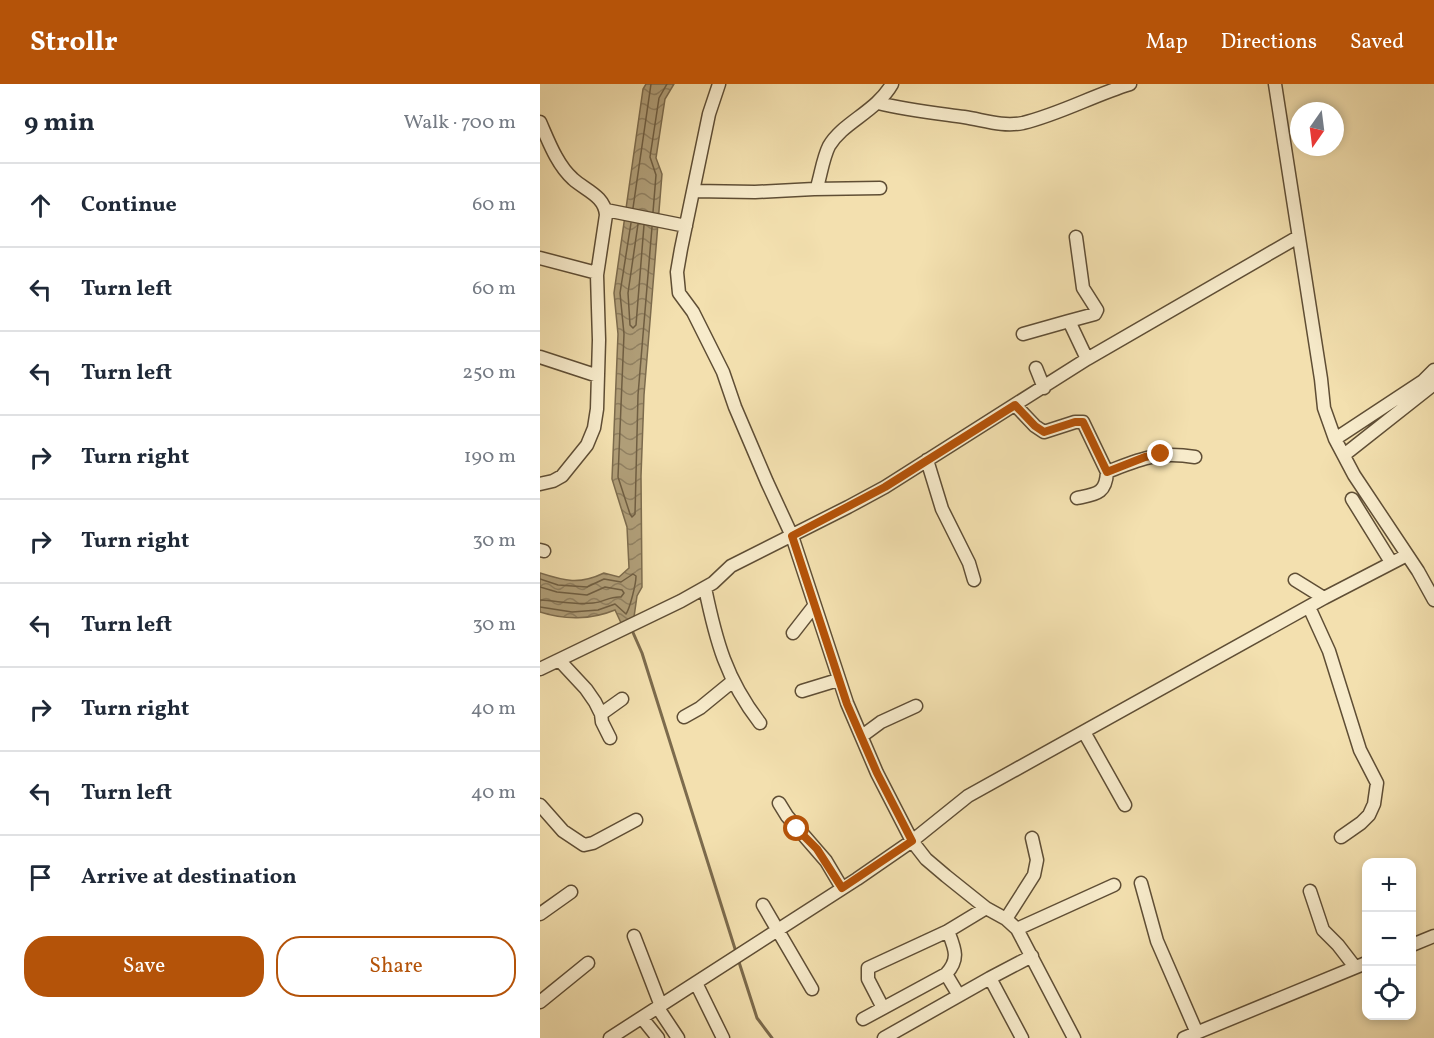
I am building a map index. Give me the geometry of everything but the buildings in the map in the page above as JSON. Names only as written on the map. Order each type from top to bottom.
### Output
[{"type":"street","points":[[719,84],[709,114],[676,272],[679,293],[693,312],[710,343],[767,482],[792,536],[838,680],[877,773],[912,841],[926,859],[986,908],[1006,919],[1017,929],[1072,1037]]},
{"type":"street","points":[[814,189],[817,187],[830,145],[878,103],[892,84]]},
{"type":"street","points":[[878,103],[927,114],[963,117],[1006,125],[1057,113],[1101,93],[1130,84]]},
{"type":"street","points":[[1275,84],[1324,408],[1335,439],[1354,475],[1434,600]]},
{"type":"street","points":[[540,122],[570,176],[600,200],[606,210],[606,223],[597,273],[598,376],[594,428],[587,446],[562,476],[553,482],[540,484]]},
{"type":"street","points":[[694,191],[765,192],[880,188]]},
{"type":"street","points":[[606,210],[686,226]]},
{"type":"street","points":[[1023,334],[1095,314],[1097,309],[1083,288],[1076,237]]},
{"type":"street","points":[[540,669],[713,584],[731,566],[848,507],[1044,388],[1087,359],[1298,237]]},
{"type":"street","points":[[540,258],[597,273]]},
{"type":"street","points":[[1069,321],[1087,359]]},
{"type":"street","points":[[540,357],[598,376]]},
{"type":"street","points":[[1036,368],[1044,388]]},
{"type":"street","points":[[1335,439],[1423,381],[1434,370]]},
{"type":"street","points":[[1344,455],[1434,384]]},
{"type":"street","points":[[1015,405],[1044,432],[1075,422],[1083,422],[1107,472],[1107,482],[1103,489],[1095,495],[1077,498]]},
{"type":"street","points":[[1107,472],[1145,457],[1161,454],[1195,457]]},
{"type":"street","points":[[927,460],[942,509],[969,563],[974,580]]},
{"type":"street","points":[[1352,499],[1391,562]]},
{"type":"street","points":[[610,1038],[778,931],[912,841],[968,796],[1323,598],[1407,555]]},
{"type":"street","points":[[1295,580],[1323,598]]},
{"type":"street","points":[[705,588],[724,663],[760,723]]},
{"type":"street","points":[[793,633],[814,606]]},
{"type":"street","points":[[1309,607],[1329,651],[1360,750],[1377,783],[1374,804],[1369,816],[1341,837]]},
{"type":"street","points":[[559,660],[586,689],[602,714],[602,722],[610,738]]},
{"type":"street","points":[[802,691],[838,680]]},
{"type":"street","points":[[684,717],[700,708],[733,681]]},
{"type":"street","points":[[602,714],[622,699]]},
{"type":"street","points":[[862,736],[881,722],[916,706]]},
{"type":"street","points":[[1084,732],[1125,805]]},
{"type":"street","points":[[779,803],[792,823],[826,861],[842,888]]},
{"type":"street","points":[[540,806],[563,831],[584,845],[593,843],[636,820]]},
{"type":"street","points":[[1006,919],[1034,875],[1037,860],[1032,838]]},
{"type":"street","points":[[1141,883],[1157,941],[1190,1036],[1361,965],[1323,930],[1310,891]]},
{"type":"street","points":[[1017,929],[1114,885]]},
{"type":"street","points":[[540,914],[571,892]]},
{"type":"street","points":[[764,905],[812,989]]},
{"type":"street","points":[[883,1008],[868,979],[868,968],[948,931],[986,908]]},
{"type":"street","points":[[863,1019],[946,974],[953,966],[955,958],[948,931]]},
{"type":"street","points":[[634,936],[659,1007],[678,1038]]},
{"type":"street","points":[[1416,943],[1434,936]]},
{"type":"street","points":[[884,1038],[958,994],[1032,956]]},
{"type":"street","points":[[540,1002],[588,963]]},
{"type":"street","points":[[946,974],[958,994]]},
{"type":"street","points":[[990,978],[1022,1038]]},
{"type":"street","points":[[696,983],[723,1038]]},
{"type":"street","points":[[642,1018],[658,1038]]},
{"type":"water","points":[[646,84],[674,84],[665,99],[656,158],[662,174],[644,395],[641,476],[642,587],[637,596],[634,617],[622,625],[615,610],[597,616],[578,618],[540,612],[540,573],[565,580],[579,580],[604,573],[619,577],[629,568],[627,527],[612,479],[618,334],[614,293],[643,89]]},
{"type":"waterway","points":[[631,628],[642,653],[736,952]]},
{"type":"waterway","points":[[738,959],[757,1018],[772,1038]]},
{"type":"route","points":[[797,829],[817,849],[842,888],[912,841],[877,773],[847,704],[792,536],[885,487],[1015,405],[1044,432],[1078,421],[1083,422],[1107,472],[1145,457],[1161,454]]}]
